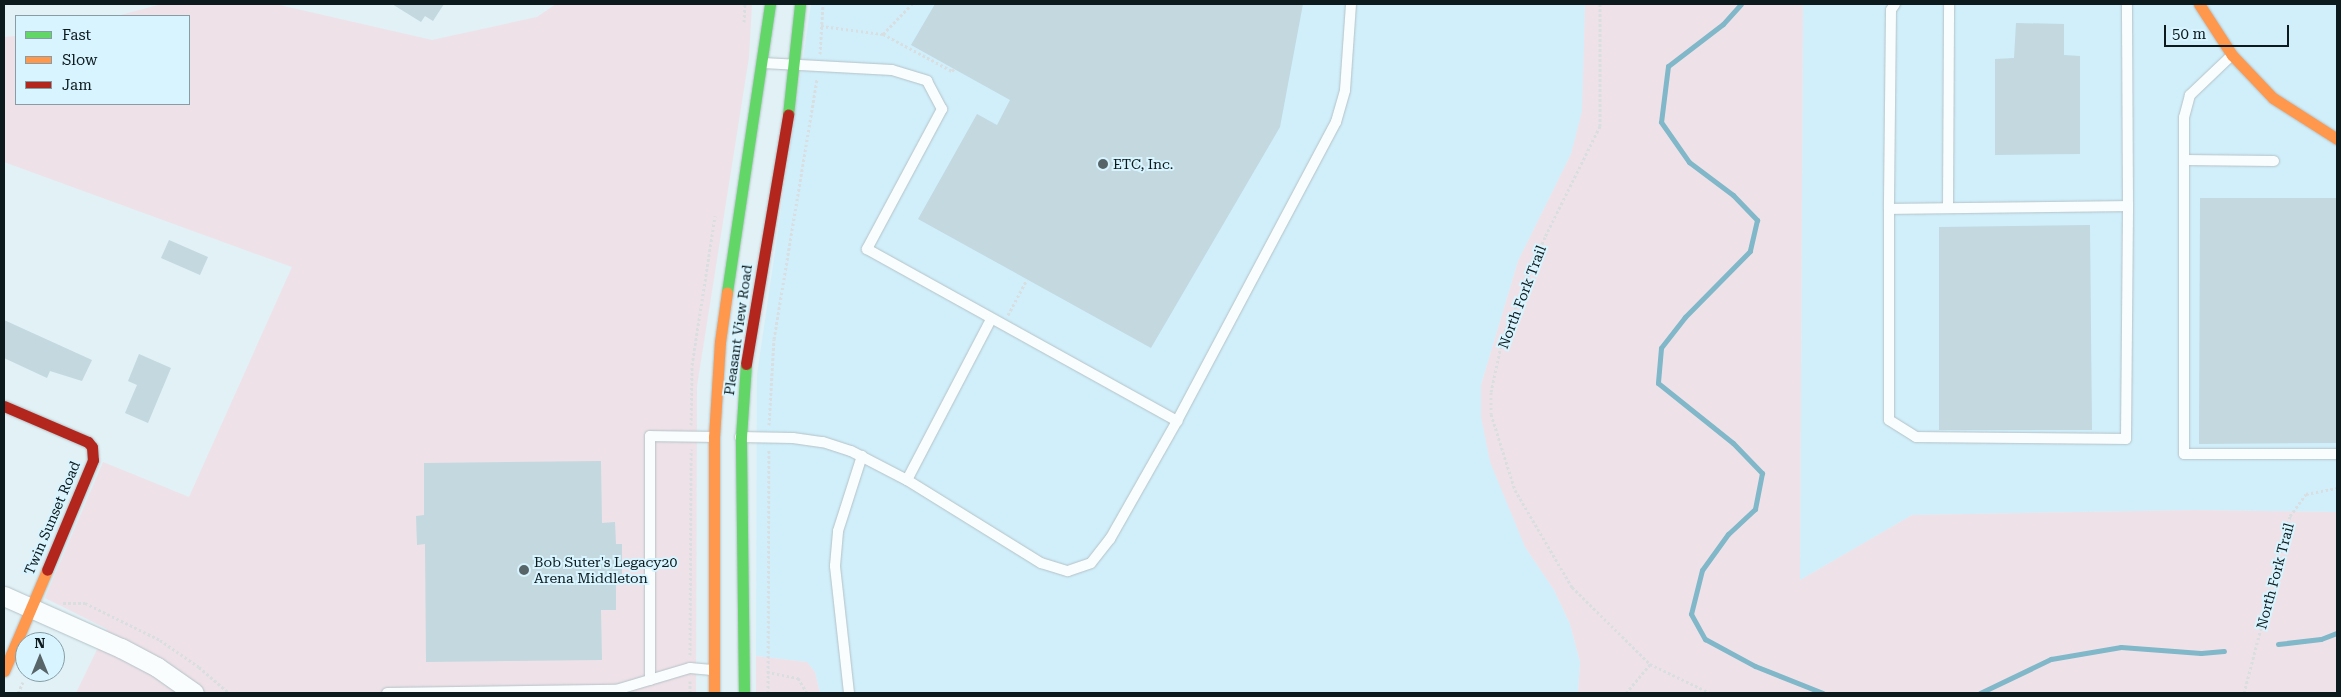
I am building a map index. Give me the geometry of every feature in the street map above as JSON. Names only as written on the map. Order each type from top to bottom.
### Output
[{"type":"street","name":"Pleasant View Road","points":[[744,693],[720,342],[763,63],[770,4]]},
{"type":"street","name":"Pleasant View Road","points":[[714,693],[727,437],[747,355],[796,64],[800,4]]},
{"type":"street","points":[[2199,4],[2232,55],[2272,98],[2337,139]]},
{"type":"street","name":"Twin Sunset Road","points":[[4,406],[88,442],[92,447],[90,473],[30,608]]},
{"type":"street","points":[[4,596],[121,648],[157,667],[194,693]]},
{"type":"street","points":[[4,671],[30,608]]},
{"type":"lane","points":[[650,680],[650,436],[769,438],[823,442],[862,456],[907,480],[1041,563],[1068,571],[1091,563],[1110,539],[1177,421],[1336,122],[1345,90],[1350,4]]},
{"type":"lane","points":[[1895,4],[1891,10],[1889,209],[1890,420],[1916,437],[2126,439],[2127,4]]},
{"type":"lane","points":[[1948,208],[1949,4]]},
{"type":"lane","points":[[2232,55],[2190,95],[2184,117],[2184,454],[2337,454]]},
{"type":"lane","points":[[763,63],[819,64],[892,70],[927,81],[942,109],[867,249],[1002,326],[1177,421]]},
{"type":"lane","points":[[2184,160],[2274,161]]},
{"type":"lane","points":[[1889,209],[2128,206]]},
{"type":"lane","points":[[907,480],[991,319]]},
{"type":"lane","points":[[849,693],[835,566],[838,531],[862,456]]},
{"type":"lane","points":[[387,693],[395,691],[616,690],[690,668],[714,670]]},
{"type":"path","points":[[768,693],[769,438],[774,339],[819,64],[823,4]]},
{"type":"path","points":[[882,34],[912,4]]},
{"type":"path","name":"North Fork Trail","points":[[1600,4],[1600,126],[1545,236],[1503,336],[1491,392],[1491,414],[1515,490],[1572,587],[1650,664],[1710,693]]},
{"type":"path","points":[[822,26],[882,34],[952,71],[954,69]]},
{"type":"path","points":[[1002,326],[1027,280]]},
{"type":"path","name":"North Fork Trail","points":[[2244,693],[2290,516],[2306,494],[2337,488]]},
{"type":"path","points":[[1626,693],[1650,664]]},
{"type":"shaded area","points":[[162,4],[275,4],[432,40],[537,17],[556,4],[752,4],[749,57],[697,386],[696,693],[76,693],[107,629],[45,598],[103,462],[189,497],[292,267],[4,162],[4,37],[15,36],[15,105],[190,105],[190,15],[121,15]]},
{"type":"shaded area","points":[[811,4],[1585,4],[1583,111],[1571,154],[1518,261],[1481,385],[1525,547],[1554,590],[1570,624],[1580,662],[1578,693],[820,693],[815,672],[807,662],[756,656],[757,375]]},
{"type":"shaded area","points":[[1585,4],[1803,4],[1800,580],[1912,515],[2194,510],[2337,512],[2337,693],[1578,693],[1580,662],[1570,624],[1554,590],[1525,547],[1490,462],[1481,417],[1481,385],[1518,261],[1571,154],[1582,111]]},
{"type":"shaded area","points":[[1803,4],[2337,4],[2337,512],[2194,510],[1912,515],[1800,580]]},
{"type":"shaded area","points":[[756,656],[807,662],[815,672],[820,693],[756,693]]},
{"type":"building","points":[[392,4],[444,4],[433,21],[425,16],[421,22]]},
{"type":"building","name":"ETC, Inc.","points":[[935,4],[1303,4],[1280,127],[1151,348],[918,219],[977,114],[997,125],[1010,100],[911,45]]},
{"type":"building","points":[[2016,23],[2064,24],[2064,55],[2080,56],[2080,154],[1995,155],[1995,59],[2014,58]]},
{"type":"building","points":[[2200,198],[2337,198],[2337,443],[2199,444]]},
{"type":"building","points":[[2090,225],[2092,430],[1939,430],[1939,227]]},
{"type":"building","points":[[169,240],[208,257],[200,275],[161,258]]},
{"type":"building","points":[[4,320],[92,360],[82,381],[50,371],[47,378],[4,358]]},
{"type":"building","points":[[139,354],[171,368],[148,423],[125,413],[137,385],[128,381]]},
{"type":"building","name":"Bob Suter's Legacy20 Arena Middleton","points":[[601,461],[602,523],[615,522],[616,544],[622,544],[622,578],[616,578],[616,610],[601,610],[602,660],[426,662],[425,544],[417,545],[416,516],[424,515],[424,463]]},
{"type":"waterway","points":[[1741,4],[1723,24],[1668,66],[1661,122],[1689,162],[1733,195],[1757,220],[1750,251],[1685,317],[1661,348],[1658,383],[1733,443],[1762,473],[1755,509],[1728,534],[1702,570],[1691,614],[1705,639],[1755,666],[1823,693]]},
{"type":"waterway","points":[[2278,644],[2321,639],[2337,633]]},
{"type":"waterway","points":[[1980,693],[2051,659],[2121,647],[2201,653],[2224,651]]},
{"type":"traffic: fast","points":[[727,292],[770,4]]},
{"type":"traffic: fast","points":[[788,115],[800,4]]},
{"type":"traffic: fast","points":[[744,693],[741,437],[746,364]]},
{"type":"traffic: slow","points":[[2199,4],[2232,55],[2273,98],[2337,139]]},
{"type":"traffic: slow","points":[[714,693],[714,437],[720,342],[727,292]]},
{"type":"traffic: slow","points":[[4,671],[47,570]]},
{"type":"traffic: jam","points":[[746,364],[788,115]]},
{"type":"traffic: jam","points":[[4,406],[88,442],[92,447],[93,460],[47,570]]},
{"type":"place","name":"ETC, Inc.","points":[[1103,164]]},
{"type":"place","name":"Bob Suter's Legacy20 Arena Middleton","points":[[524,570]]}]
